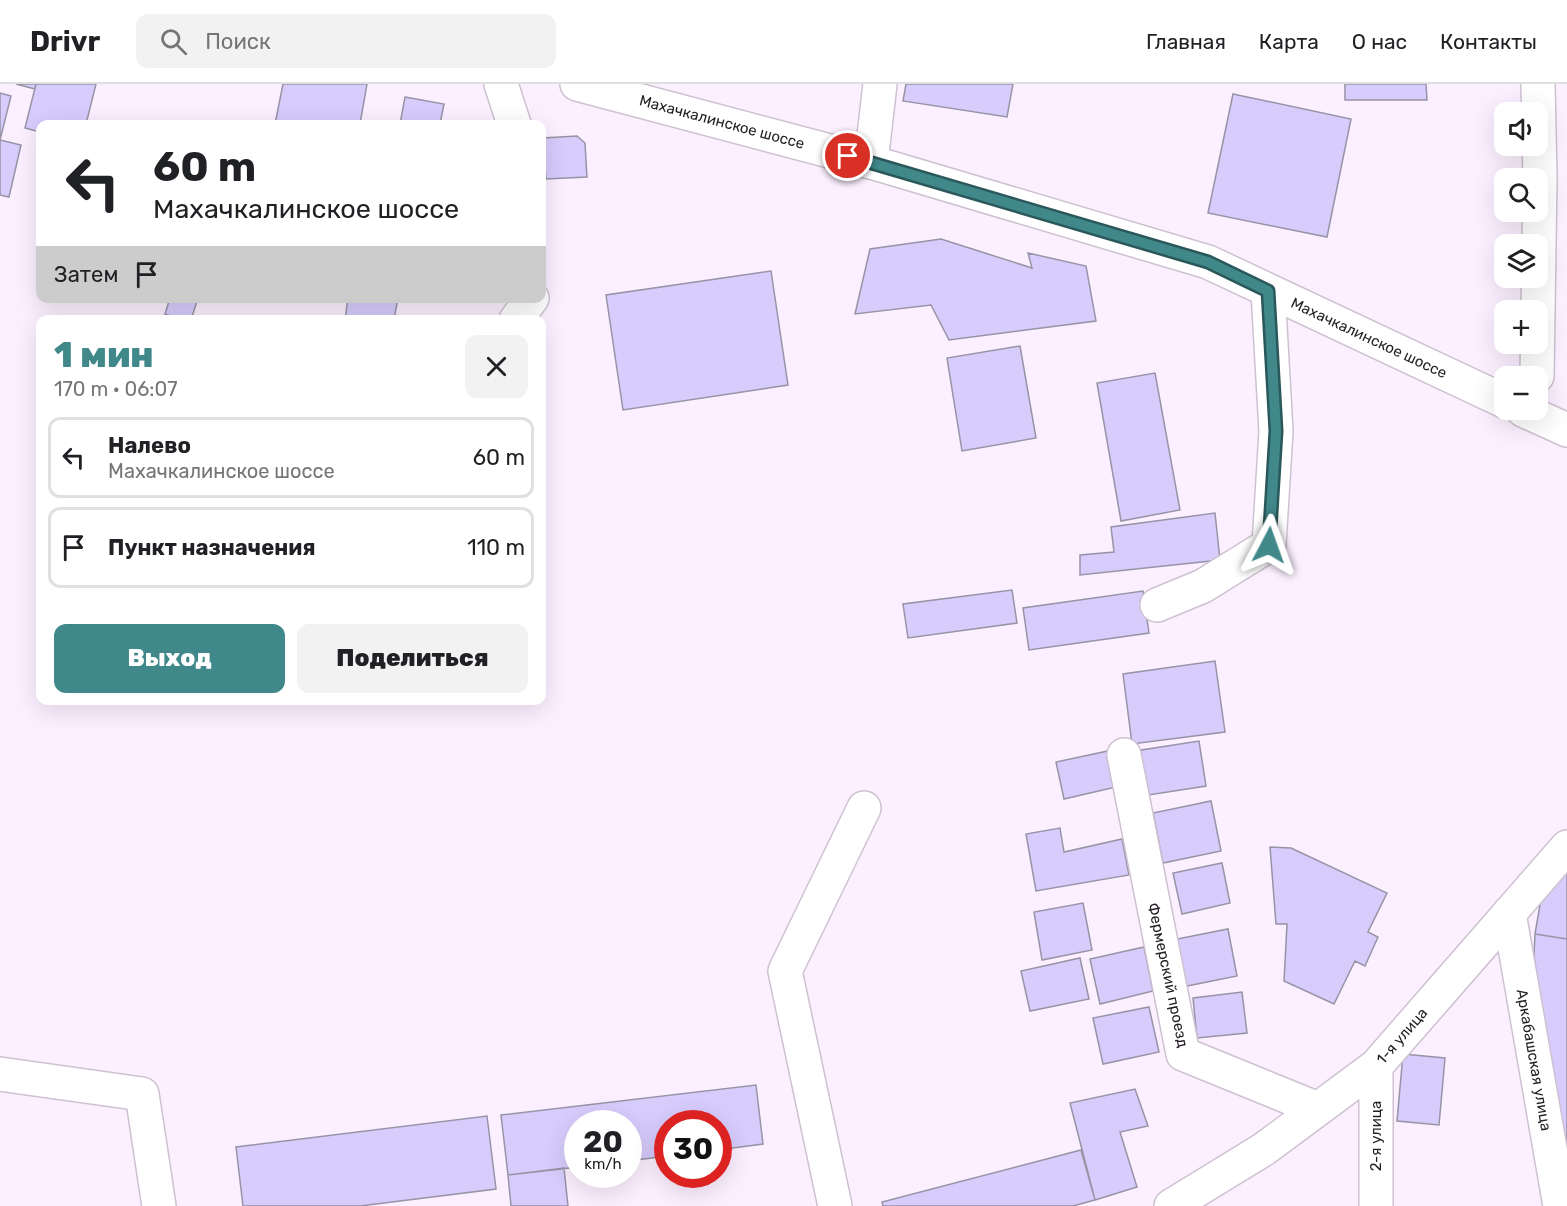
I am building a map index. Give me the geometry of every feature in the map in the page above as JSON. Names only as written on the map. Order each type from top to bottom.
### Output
[{"type":"main road","points":[[501,84],[513,120]]},
{"type":"main road","name":"Махачкалинское шоссе","points":[[577,84],[871,162],[1208,262],[1494,396]]},
{"type":"main road","points":[[871,162],[880,84]]},
{"type":"main road","points":[[1537,366],[1540,178],[1538,84]]},
{"type":"main road","points":[[1157,605],[1203,586],[1269,545],[1276,431],[1268,291]]},
{"type":"main road","points":[[1548,420],[1567,430]]},
{"type":"main road","name":"Фермерский проезд","points":[[1124,754],[1183,1054],[1318,1109]]},
{"type":"main road","points":[[835,1206],[785,970],[864,808]]},
{"type":"main road","name":"1-я улица","points":[[1171,1206],[1264,1149],[1376,1066],[1567,847]]},
{"type":"main road","name":"Аркабашская улица","points":[[1509,913],[1560,1206]]},
{"type":"main road","name":"2-я улица","points":[[1376,1066],[1376,1206]]},
{"type":"main road","points":[[0,1074],[142,1094],[159,1206]]},
{"type":"building","points":[[16,84],[36,84],[35,89]]},
{"type":"building","points":[[36,84],[96,84],[87,120],[36,120],[36,131],[25,128]]},
{"type":"building","points":[[283,84],[367,84],[361,120],[276,120]]},
{"type":"building","points":[[906,84],[1013,84],[1007,117],[903,101]]},
{"type":"building","points":[[1345,84],[1426,84],[1427,100],[1345,100]]},
{"type":"building","points":[[0,93],[11,96],[0,140]]},
{"type":"building","points":[[1233,94],[1351,119],[1327,237],[1208,213]]},
{"type":"building","points":[[405,97],[444,104],[441,120],[401,120]]},
{"type":"building","points":[[577,136],[585,143],[587,177],[546,179],[546,138]]},
{"type":"building","points":[[0,140],[21,145],[9,197],[0,195]]},
{"type":"building","points":[[941,239],[1032,268],[1028,253],[1086,266],[1096,321],[949,340],[931,305],[855,314],[870,249]]},
{"type":"building","points":[[771,271],[788,385],[623,410],[606,295]]},
{"type":"building","points":[[168,303],[196,303],[193,315],[165,314]]},
{"type":"building","points":[[347,303],[397,303],[395,315],[346,315]]},
{"type":"building","points":[[1020,346],[1036,438],[962,451],[947,358]]},
{"type":"building","points":[[1155,373],[1180,510],[1121,521],[1097,383]]},
{"type":"building","points":[[1215,513],[1220,560],[1080,575],[1080,555],[1114,552],[1111,527]]},
{"type":"building","points":[[1012,590],[1017,623],[908,638],[903,604]]},
{"type":"building","points":[[1143,591],[1149,633],[1029,650],[1023,608]]},
{"type":"building","points":[[1215,661],[1225,732],[1132,744],[1123,674]]},
{"type":"building","points":[[1199,741],[1206,786],[1142,796],[1135,751]]},
{"type":"building","points":[[1108,751],[1116,787],[1064,799],[1056,762]]},
{"type":"building","points":[[1211,801],[1221,851],[1163,863],[1153,813]]},
{"type":"building","points":[[1060,828],[1064,852],[1122,839],[1129,875],[1036,891],[1026,834]]},
{"type":"building","points":[[1270,847],[1291,848],[1387,893],[1368,932],[1378,937],[1365,966],[1355,961],[1334,1004],[1284,981],[1287,924],[1276,924]]},
{"type":"building","points":[[1567,860],[1567,939],[1535,934],[1543,887]]},
{"type":"building","points":[[1222,863],[1230,903],[1182,914],[1173,873]]},
{"type":"building","points":[[1083,903],[1092,950],[1042,960],[1034,912]]},
{"type":"building","points":[[1228,929],[1237,976],[1182,987],[1172,940]]},
{"type":"building","points":[[1535,934],[1567,939],[1567,1166],[1550,1090],[1534,955]]},
{"type":"building","points":[[1144,947],[1153,991],[1100,1004],[1090,959]]},
{"type":"building","points":[[1080,958],[1089,999],[1030,1011],[1021,971]]},
{"type":"building","points":[[1242,992],[1247,1033],[1197,1038],[1193,998]]},
{"type":"building","points":[[1149,1007],[1159,1052],[1103,1064],[1093,1018]]},
{"type":"building","points":[[1403,1054],[1445,1058],[1439,1125],[1397,1121]]},
{"type":"building","points":[[756,1085],[763,1144],[732,1148],[732,1110],[654,1110],[654,1158],[642,1159],[642,1110],[564,1110],[564,1169],[508,1175],[501,1115]]},
{"type":"building","points":[[1135,1089],[1148,1126],[1120,1132],[1137,1187],[1095,1200],[1070,1103]]},
{"type":"building","points":[[487,1116],[496,1189],[360,1206],[243,1206],[236,1147]]},
{"type":"building","points":[[1081,1150],[1095,1200],[1073,1206],[883,1206],[882,1202]]},
{"type":"building","points":[[564,1168],[564,1188],[566,1188],[568,1206],[511,1206],[508,1175]]},
{"type":"route","points":[[848,156],[1208,262],[1268,291],[1276,431],[1269,545]]}]
